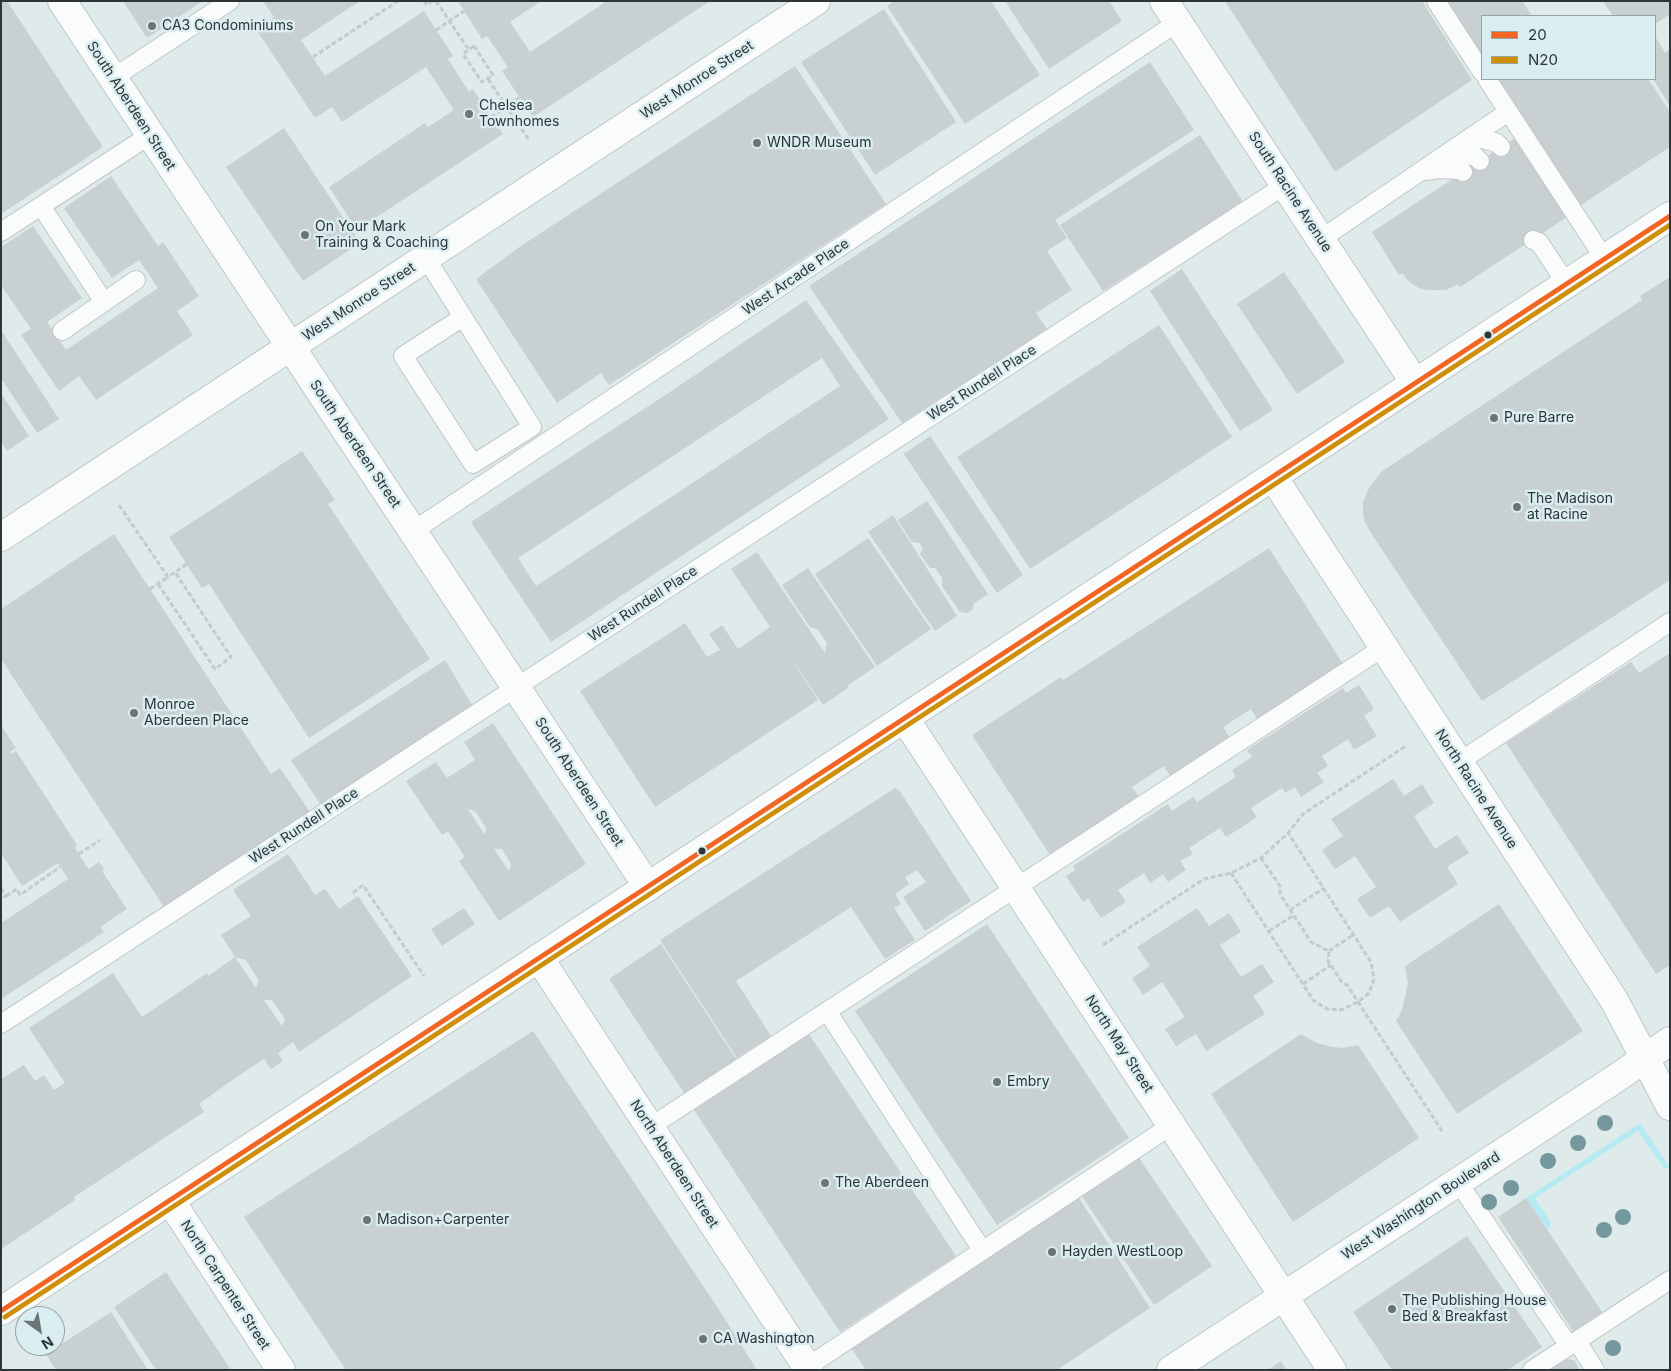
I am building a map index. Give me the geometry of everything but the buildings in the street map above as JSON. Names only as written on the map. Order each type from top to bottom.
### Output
[{"type":"street","name":"South Aberdeen Street","points":[[62,1],[648,887]]},
{"type":"street","name":"West Monroe Street","points":[[1,536],[816,1]]},
{"type":"street","name":"South Racine Avenue","points":[[1171,12],[1415,383]]},
{"type":"street","points":[[1,1311],[1670,216]]},
{"type":"street","name":"North Racine Avenue","points":[[1273,477],[1614,1000],[1670,1106]]},
{"type":"street","name":"North May Street","points":[[905,718],[1332,1370]]},
{"type":"street","name":"North Aberdeen Street","points":[[539,958],[808,1368]]},
{"type":"street","name":"West Washington Boulevard","points":[[1171,1370],[1670,1041]]},
{"type":"street","name":"North Carpenter Street","points":[[170,1200],[281,1370]]},
{"type":"lane","points":[[113,78],[230,1]]},
{"type":"lane","points":[[1436,1],[1481,70]]},
{"type":"lane","name":"West Arcade Place","points":[[413,531],[1171,12]]},
{"type":"lane","points":[[1488,80],[1604,258]]},
{"type":"lane","points":[[1321,239],[1508,112]]},
{"type":"lane","points":[[1,232],[150,134]]},
{"type":"lane","points":[[1467,140],[1483,139],[1497,143],[1501,147]]},
{"type":"lane","points":[[1437,160],[1457,154],[1475,156],[1480,160]]},
{"type":"lane","points":[[1420,171],[1439,169],[1463,172]]},
{"type":"lane","name":"West Rundell Place","points":[[1,1024],[1285,185]]},
{"type":"lane","points":[[41,206],[104,302]]},
{"type":"lane","points":[[1537,239],[1566,283]]},
{"type":"lane","points":[[426,258],[532,427],[473,464],[403,356],[463,317]]},
{"type":"lane","points":[[62,331],[136,280]]},
{"type":"lane","points":[[1459,762],[1670,622]]},
{"type":"lane","points":[[650,1128],[1384,647]]},
{"type":"lane","points":[[827,1012],[982,1250]]},
{"type":"lane","points":[[808,1368],[982,1250],[1172,1125]]},
{"type":"lane","points":[[1458,1182],[1573,1344],[1595,1370]]},
{"type":"lane","points":[[1532,1370],[1670,1280]]},
{"type":"path","points":[[313,57],[398,1]]},
{"type":"path","points":[[424,1],[427,5],[432,1]]},
{"type":"path","points":[[436,1],[469,50]]},
{"type":"path","points":[[436,30],[464,11]]},
{"type":"path","points":[[474,46],[493,75],[488,79],[482,82],[463,54],[469,50],[474,46]]},
{"type":"path","points":[[488,79],[529,140]]},
{"type":"path","points":[[491,117],[520,98]]},
{"type":"path","points":[[119,506],[168,577]]},
{"type":"path","points":[[150,589],[187,564]]},
{"type":"path","points":[[158,584],[215,669],[231,657],[175,572]]},
{"type":"path","points":[[1103,945],[1204,879],[1232,874],[1261,858],[1288,833],[1303,814],[1406,746]]},
{"type":"path","points":[[1232,874],[1313,1000],[1327,1009],[1340,1010],[1358,1002],[1369,993],[1374,980],[1371,962],[1288,833]]},
{"type":"path","points":[[79,854],[100,840]]},
{"type":"path","points":[[1261,858],[1280,886],[1280,894],[1310,942],[1329,952]]},
{"type":"path","points":[[1,899],[17,889],[20,895],[60,867]]},
{"type":"path","points":[[353,892],[363,885],[424,976]]},
{"type":"path","points":[[1,888],[6,896]]},
{"type":"path","points":[[1290,910],[1324,888]]},
{"type":"path","points":[[1269,931],[1294,915]]},
{"type":"path","points":[[1329,952],[1354,935]]},
{"type":"path","points":[[1329,952],[1328,962],[1341,980],[1347,984],[1442,1131]]},
{"type":"path","points":[[1303,984],[1331,965]]},
{"type":"shaded area","points":[[1640,1123],[1670,1168],[1664,1168],[1638,1131],[1535,1198],[1551,1223],[1548,1230],[1526,1198]]},
{"type":"transit line","name":"20","points":[[1,1311],[1670,216]]},
{"type":"transit line","name":"N20","points":[[5,1317],[1670,225]]},
{"type":"place","name":"CA3 Condominiums","points":[[152,26]]},
{"type":"place","name":"Chelsea Townhomes","points":[[469,114]]},
{"type":"place","name":"WNDR Museum","points":[[757,143]]},
{"type":"place","name":"On Your Mark Training & Coaching","points":[[305,235]]},
{"type":"place","name":"Pure Barre","points":[[1494,418]]},
{"type":"place","name":"The Madison at Racine","points":[[1517,507]]},
{"type":"place","name":"Monroe Aberdeen Place","points":[[134,713]]},
{"type":"place","name":"Embry","points":[[997,1082]]},
{"type":"place","name":"The Aberdeen","points":[[825,1183]]},
{"type":"place","name":"Madison+Carpenter","points":[[367,1220]]},
{"type":"place","name":"Hayden WestLoop","points":[[1052,1252]]},
{"type":"place","name":"The Publishing House Bed & Breakfast","points":[[1392,1309]]},
{"type":"place","name":"CA Washington","points":[[703,1339]]}]
